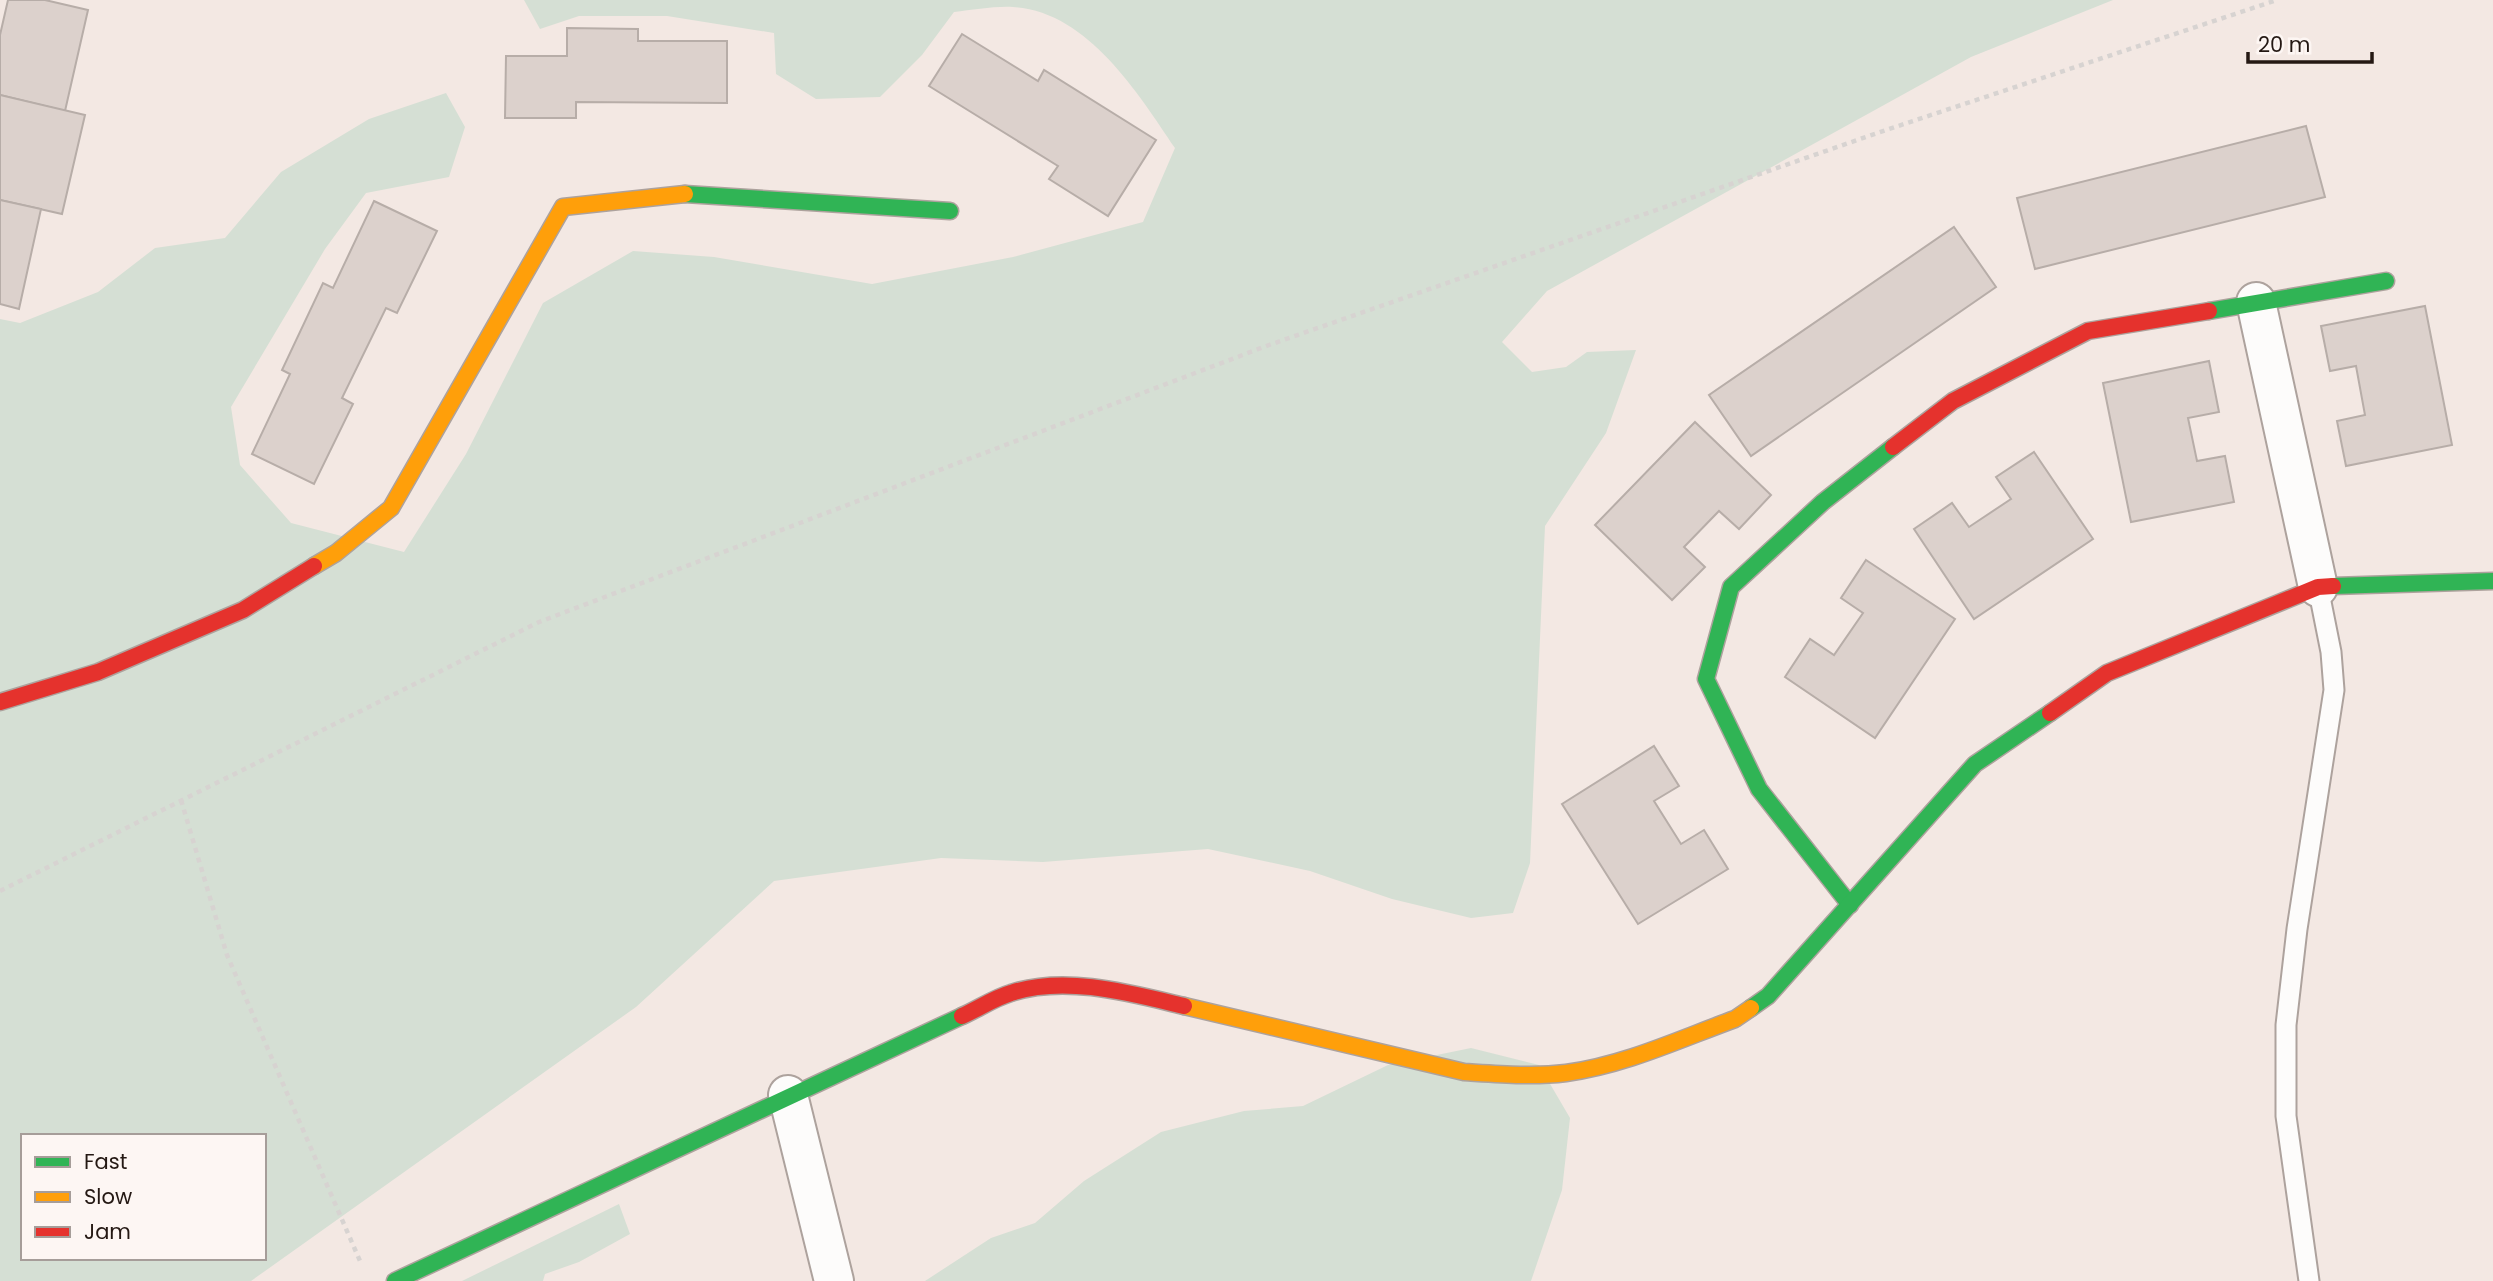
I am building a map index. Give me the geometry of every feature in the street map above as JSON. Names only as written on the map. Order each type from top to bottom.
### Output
[{"type":"street","points":[[0,702],[99,672],[243,610],[336,553],[391,508],[563,207],[674,193],[950,211]]},
{"type":"street","points":[[1850,905],[1759,789],[1706,679],[1731,587],[1823,502],[1953,401],[2088,331],[2386,281]]},
{"type":"street","points":[[2256,302],[2318,587]]},
{"type":"street","points":[[395,1281],[1011,993],[1051,985],[1154,999],[1464,1072],[1517,1074],[1587,1070],[1616,1063],[1735,1019],[1768,996],[1975,764],[2108,673],[2318,587],[2493,581]]},
{"type":"street","points":[[788,1095],[834,1281]]},
{"type":"lane","points":[[2309,1281],[2286,1116],[2286,1025],[2297,929],[2334,690],[2331,652],[2318,587]]},
{"type":"path","points":[[0,891],[565,612],[1282,341],[1886,130],[2277,0]]},
{"type":"path","points":[[181,800],[227,955],[364,1268]]},
{"type":"shaded area","points":[[524,0],[2113,0],[1971,57],[1547,291],[1502,342],[1532,372],[1566,367],[1587,352],[1636,350],[1606,433],[1545,526],[1530,863],[1513,913],[1471,918],[1392,899],[1310,871],[1208,849],[1043,862],[941,858],[774,881],[636,1007],[251,1281],[0,1281],[0,319],[20,323],[98,292],[155,248],[225,238],[281,172],[369,119],[446,93],[465,127],[449,177],[366,193],[325,249],[231,407],[240,465],[291,523],[404,552],[466,454],[543,303],[633,251],[714,257],[872,284],[1013,257],[1143,222],[1175,148],[1127,80],[1108,58],[1064,23],[1040,12],[1006,7],[954,12],[922,55],[880,97],[816,99],[776,74],[774,33],[667,16],[579,16],[540,29]]},
{"type":"shaded area","points":[[1471,1048],[1539,1065],[1570,1118],[1562,1190],[1531,1281],[925,1281],[991,1238],[1035,1223],[1084,1181],[1161,1132],[1244,1111],[1303,1106],[1388,1065]]},
{"type":"shaded area","points":[[619,1204],[630,1234],[579,1262],[545,1274],[543,1281],[462,1281]]},
{"type":"building","points":[[8,0],[45,0],[88,10],[65,111],[0,95],[0,35]]},
{"type":"building","points":[[567,28],[638,29],[638,41],[727,41],[727,103],[576,102],[576,118],[505,118],[506,56],[567,56]]},
{"type":"building","points":[[962,34],[1038,81],[1044,70],[1156,140],[1108,216],[1049,179],[1058,166],[929,86]]},
{"type":"building","points":[[0,95],[85,115],[62,214],[0,200]]},
{"type":"building","points":[[2306,126],[2325,197],[2035,269],[2017,198]]},
{"type":"building","points":[[0,200],[41,209],[19,309],[0,304]]},
{"type":"building","points":[[374,201],[437,231],[397,313],[386,308],[342,398],[353,404],[314,484],[252,454],[290,374],[282,370],[323,283],[333,288]]},
{"type":"building","points":[[1954,227],[1996,287],[1751,456],[1709,395]]},
{"type":"building","points":[[2425,306],[2452,445],[2346,466],[2337,421],[2365,415],[2356,366],[2330,371],[2321,326]]},
{"type":"building","points":[[2209,361],[2219,412],[2188,418],[2197,461],[2225,456],[2234,502],[2131,522],[2103,383]]},
{"type":"building","points":[[1695,422],[1771,495],[1739,529],[1719,511],[1684,547],[1705,567],[1672,600],[1595,525]]},
{"type":"building","points":[[2034,452],[2093,539],[1974,619],[1914,529],[1952,503],[1969,527],[2011,499],[1996,477]]},
{"type":"building","points":[[1866,560],[1955,619],[1875,738],[1785,677],[1810,639],[1834,655],[1863,613],[1841,598]]},
{"type":"building","points":[[1654,746],[1679,786],[1654,801],[1681,844],[1704,830],[1728,869],[1638,924],[1562,804]]},
{"type":"traffic: fast","points":[[685,194],[950,211]]},
{"type":"traffic: fast","points":[[2209,311],[2386,281]]},
{"type":"traffic: fast","points":[[1850,905],[1759,789],[1706,679],[1731,587],[1823,502],[1893,447]]},
{"type":"traffic: fast","points":[[2333,586],[2493,581]]},
{"type":"traffic: fast","points":[[1751,1008],[1768,996],[1975,764],[2050,713]]},
{"type":"traffic: fast","points":[[395,1281],[962,1016]]},
{"type":"traffic: slow","points":[[314,566],[336,553],[391,508],[563,207],[685,194]]},
{"type":"traffic: slow","points":[[1184,1006],[1464,1072],[1528,1075],[1566,1073],[1631,1058],[1735,1019],[1751,1008]]},
{"type":"traffic: jam","points":[[1893,447],[1953,401],[2088,331],[2209,311]]},
{"type":"traffic: jam","points":[[0,702],[98,672],[243,610],[314,566]]},
{"type":"traffic: jam","points":[[2050,713],[2107,673],[2318,587],[2333,586]]},
{"type":"traffic: jam","points":[[962,1016],[1011,993],[1053,986],[1098,988],[1184,1006]]}]
